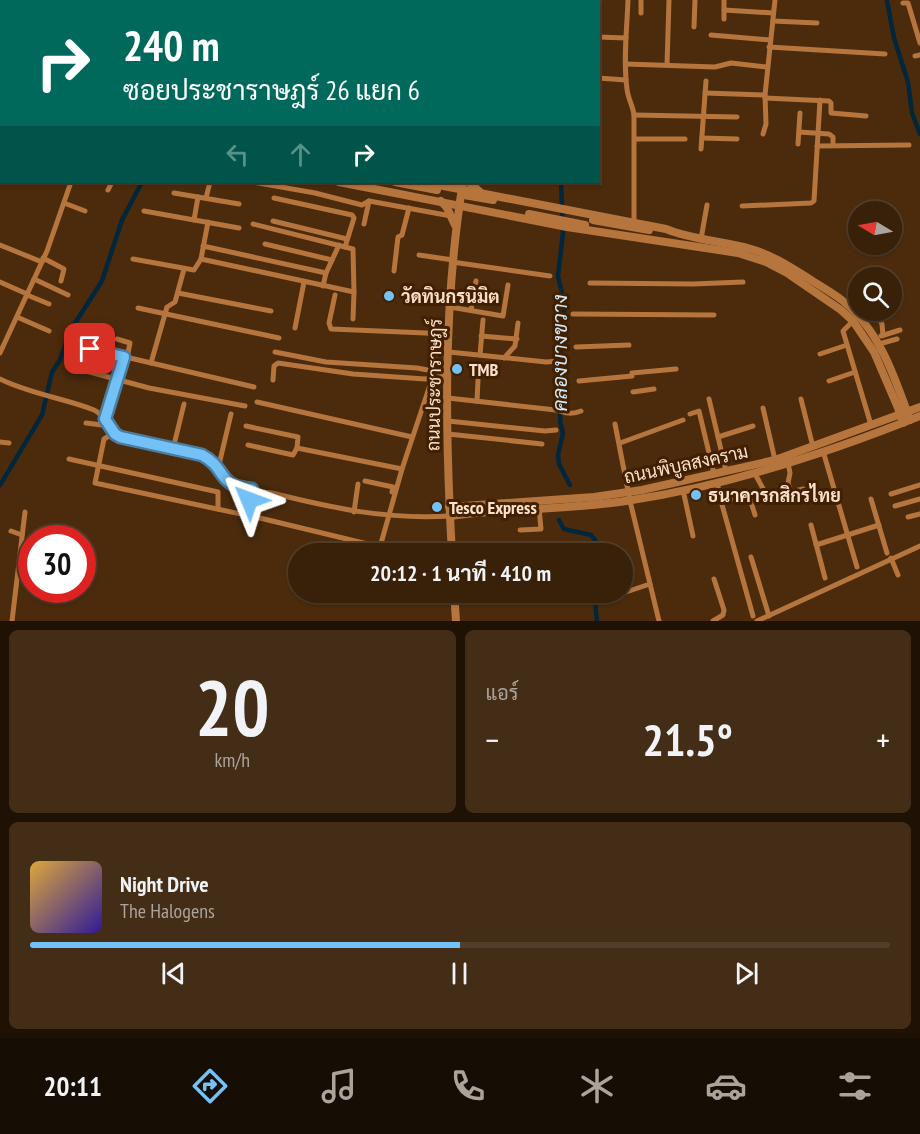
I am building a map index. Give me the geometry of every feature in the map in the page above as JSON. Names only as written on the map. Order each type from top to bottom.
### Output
[{"type":"main road","points":[[345,183],[558,225],[571,219],[634,222],[682,235]]},
{"type":"main road","points":[[372,183],[571,219],[682,235],[752,250],[781,261],[843,301],[848,308]]},
{"type":"main road","points":[[399,183],[571,219],[671,243],[738,253],[766,262],[788,273],[848,314]]},
{"type":"main road","points":[[428,183],[434,186],[435,190],[433,196],[428,198]]},
{"type":"main road","points":[[443,183],[462,185],[484,194],[558,209],[571,219]]},
{"type":"main road","points":[[470,183],[484,194]]},
{"type":"main road","name":"ถนนประชาราษฎร์","points":[[451,543],[448,434],[449,334],[455,221],[462,185]]},
{"type":"main road","points":[[484,194],[480,200],[481,206],[487,210]]},
{"type":"main road","points":[[441,201],[455,221],[476,208]]},
{"type":"main road","points":[[857,321],[903,413]]},
{"type":"main road","points":[[858,321],[879,339],[906,422]]},
{"type":"main road","name":"ถนนพิบูลสงคราม","points":[[450,512],[539,508],[683,489],[716,478],[726,471],[775,460],[903,413],[919,411]]},
{"type":"main road","name":"ถนนพิบูลสงคราม","points":[[450,512],[594,497],[630,496],[754,472],[788,463],[906,422],[919,411]]},
{"type":"main road","points":[[455,603],[456,621]]},
{"type":"street","points":[[628,0],[626,80],[628,99],[634,116],[634,222]]},
{"type":"street","points":[[641,0],[641,13]]},
{"type":"street","points":[[667,65],[669,0]]},
{"type":"street","points":[[694,27],[695,0]]},
{"type":"street","points":[[724,0],[724,19]]},
{"type":"street","points":[[763,134],[766,122],[765,97],[774,0]]},
{"type":"street","points":[[903,3],[908,3],[912,12],[920,43]]},
{"type":"street","points":[[724,10],[773,13]]},
{"type":"street","points":[[773,21],[817,23]]},
{"type":"street","points":[[711,35],[770,40]]},
{"type":"street","points":[[600,37],[626,38]]},
{"type":"street","points":[[769,47],[885,54]]},
{"type":"street","points":[[626,64],[715,68],[732,63],[767,67]]},
{"type":"street","points":[[600,78],[626,80]]},
{"type":"street","points":[[701,149],[706,81]]},
{"type":"street","points":[[705,93],[830,101],[831,113],[866,116]]},
{"type":"street","points":[[742,206],[814,201],[820,100]]},
{"type":"street","points":[[798,144],[800,113]]},
{"type":"street","points":[[634,116],[737,117]]},
{"type":"street","points":[[799,132],[832,135],[833,142]]},
{"type":"street","points":[[702,138],[738,139]]},
{"type":"street","points":[[635,139],[685,139]]},
{"type":"street","points":[[817,146],[909,145]]},
{"type":"street","points":[[0,353],[3,338],[17,317],[42,260],[71,183]]},
{"type":"street","points":[[108,190],[112,183]]},
{"type":"street","points":[[206,198],[210,183]]},
{"type":"street","points":[[259,183],[315,193],[362,205],[369,201],[409,208],[455,221]]},
{"type":"street","points":[[174,193],[239,204]]},
{"type":"street","points":[[194,220],[198,197]]},
{"type":"street","points":[[273,198],[352,215],[354,218],[347,239],[326,273],[323,286]]},
{"type":"street","points":[[364,224],[369,201]]},
{"type":"street","points":[[64,203],[85,211]]},
{"type":"street","points":[[701,239],[707,205]]},
{"type":"street","points":[[394,271],[398,237],[402,236],[409,208]]},
{"type":"street","points":[[144,211],[239,228]]},
{"type":"street","points":[[273,221],[347,239]]},
{"type":"street","points":[[133,259],[184,269],[196,269],[201,259],[208,222]]},
{"type":"street","points":[[253,224],[354,250],[353,319]]},
{"type":"street","points":[[265,244],[332,260]]},
{"type":"street","points":[[0,245],[64,269],[61,281]]},
{"type":"street","points":[[203,246],[326,273]]},
{"type":"street","points":[[419,255],[550,276]]},
{"type":"street","points":[[201,259],[354,292]]},
{"type":"street","points":[[151,363],[167,308],[175,302],[184,269]]},
{"type":"street","points":[[34,279],[68,295]]},
{"type":"street","points":[[471,310],[476,281]]},
{"type":"street","points":[[0,282],[49,304]]},
{"type":"street","points":[[294,328],[304,282]]},
{"type":"street","points":[[590,283],[743,282]]},
{"type":"street","points":[[450,307],[503,316],[508,285]]},
{"type":"street","points":[[178,293],[271,311]]},
{"type":"street","points":[[335,295],[329,323],[331,329],[449,334]]},
{"type":"street","points":[[138,308],[279,338]]},
{"type":"street","points":[[573,314],[714,315]]},
{"type":"street","points":[[17,317],[49,331]]},
{"type":"street","points":[[480,355],[483,320]]},
{"type":"street","points":[[854,321],[843,331],[872,425]]},
{"type":"street","points":[[879,339],[882,324],[880,321]]},
{"type":"street","points":[[504,358],[515,346],[518,323]]},
{"type":"street","points":[[879,339],[900,330]]},
{"type":"street","points":[[481,336],[517,339]]},
{"type":"street","points":[[90,349],[92,337]]},
{"type":"street","points":[[105,419],[130,343],[117,339]]},
{"type":"street","points":[[879,339],[897,339]]},
{"type":"street","points":[[70,344],[254,387]]},
{"type":"street","points":[[576,347],[629,345]]},
{"type":"street","points":[[820,354],[847,345]]},
{"type":"street","points":[[274,352],[327,362],[417,368],[433,374],[448,375]]},
{"type":"street","points":[[449,352],[546,362],[559,361]]},
{"type":"street","points":[[390,503],[433,374],[435,353]]},
{"type":"street","points":[[273,380],[274,366],[278,363],[353,374],[425,379],[433,374]]},
{"type":"street","points":[[71,367],[117,380],[245,406]]},
{"type":"street","points":[[579,381],[676,369]]},
{"type":"street","points":[[829,381],[855,372]]},
{"type":"street","points":[[0,379],[38,394],[96,411],[120,437],[202,455],[233,486],[354,512],[450,512]]},
{"type":"street","points":[[477,400],[478,380]]},
{"type":"street","points":[[633,392],[654,389]]},
{"type":"street","points":[[448,398],[575,414],[581,411]]},
{"type":"street","points":[[710,399],[726,471]]},
{"type":"street","points":[[801,399],[813,447]]},
{"type":"street","points":[[257,402],[412,437]]},
{"type":"street","points":[[173,448],[184,404]]},
{"type":"street","points":[[763,408],[775,460]]},
{"type":"street","points":[[690,414],[707,409]]},
{"type":"street","points":[[699,411],[753,616]]},
{"type":"street","points":[[218,469],[231,414]]},
{"type":"street","points":[[620,443],[683,420]]},
{"type":"street","points":[[448,421],[545,431],[556,430]]},
{"type":"street","points":[[86,423],[110,426]]},
{"type":"street","points":[[615,424],[659,621]]},
{"type":"street","points":[[246,426],[298,437],[297,448],[293,455],[248,445]]},
{"type":"street","points":[[718,437],[753,426]]},
{"type":"street","points":[[114,433],[104,439],[95,483],[243,514],[380,547],[393,487],[365,481]]},
{"type":"street","points":[[448,434],[542,444]]},
{"type":"street","points":[[0,442],[9,444]]},
{"type":"street","points":[[297,448],[402,469]]},
{"type":"street","points":[[823,451],[857,567]]},
{"type":"street","points":[[69,459],[218,492],[218,509]]},
{"type":"street","points":[[788,463],[790,473],[788,483],[793,500]]},
{"type":"street","points":[[754,472],[768,498]]},
{"type":"street","points":[[354,512],[358,484]]},
{"type":"street","points":[[891,494],[920,485]]},
{"type":"street","points":[[243,514],[252,489]]},
{"type":"street","points":[[683,489],[693,536]]},
{"type":"street","points":[[790,492],[803,489],[811,499],[825,494]]},
{"type":"street","points":[[721,501],[747,495],[755,515]]},
{"type":"street","points":[[871,499],[898,575]]},
{"type":"street","points":[[895,506],[920,499]]},
{"type":"street","points":[[520,530],[541,529],[539,508]]},
{"type":"street","points":[[23,525],[25,512]]},
{"type":"street","points":[[908,517],[920,514]]},
{"type":"street","points":[[811,525],[825,578]]},
{"type":"street","points":[[816,545],[879,525]]},
{"type":"street","points":[[11,531],[18,534]]},
{"type":"street","points":[[757,621],[889,555],[920,546]]},
{"type":"street","points":[[752,557],[769,616]]},
{"type":"street","points":[[12,621],[18,575]]},
{"type":"street","points":[[713,621],[723,615],[724,610],[714,579]]},
{"type":"street","points":[[633,590],[650,584]]},
{"type":"waterway","points":[[887,0],[894,38],[908,82],[912,113],[920,134]]},
{"type":"waterway","points":[[0,485],[42,415],[52,372],[60,360],[70,331],[102,281],[122,220],[141,183]]},
{"type":"waterway","name":"คลองบางขวาง","points":[[561,183],[563,233],[558,276],[564,302],[564,315],[557,336],[563,362],[560,421],[563,433],[558,455],[559,464],[570,485]]},
{"type":"waterway","name":"คลองบางขวาง","points":[[559,520],[564,529],[591,535],[594,543]]},
{"type":"waterway","name":"คลองบางขวาง","points":[[595,603],[597,621]]},
{"type":"place","name":"วัดทินกรนิมิต","points":[[389,296]]},
{"type":"place","name":"TMB","points":[[457,369]]},
{"type":"place","name":"ธนาคารกสิกรไทย","points":[[696,495]]},
{"type":"place","name":"Tesco Express","points":[[437,507]]},
{"type":"route","points":[[90,349],[124,357],[105,419],[115,434],[202,455],[212,462],[227,482],[238,488],[252,489],[249,500]]}]
